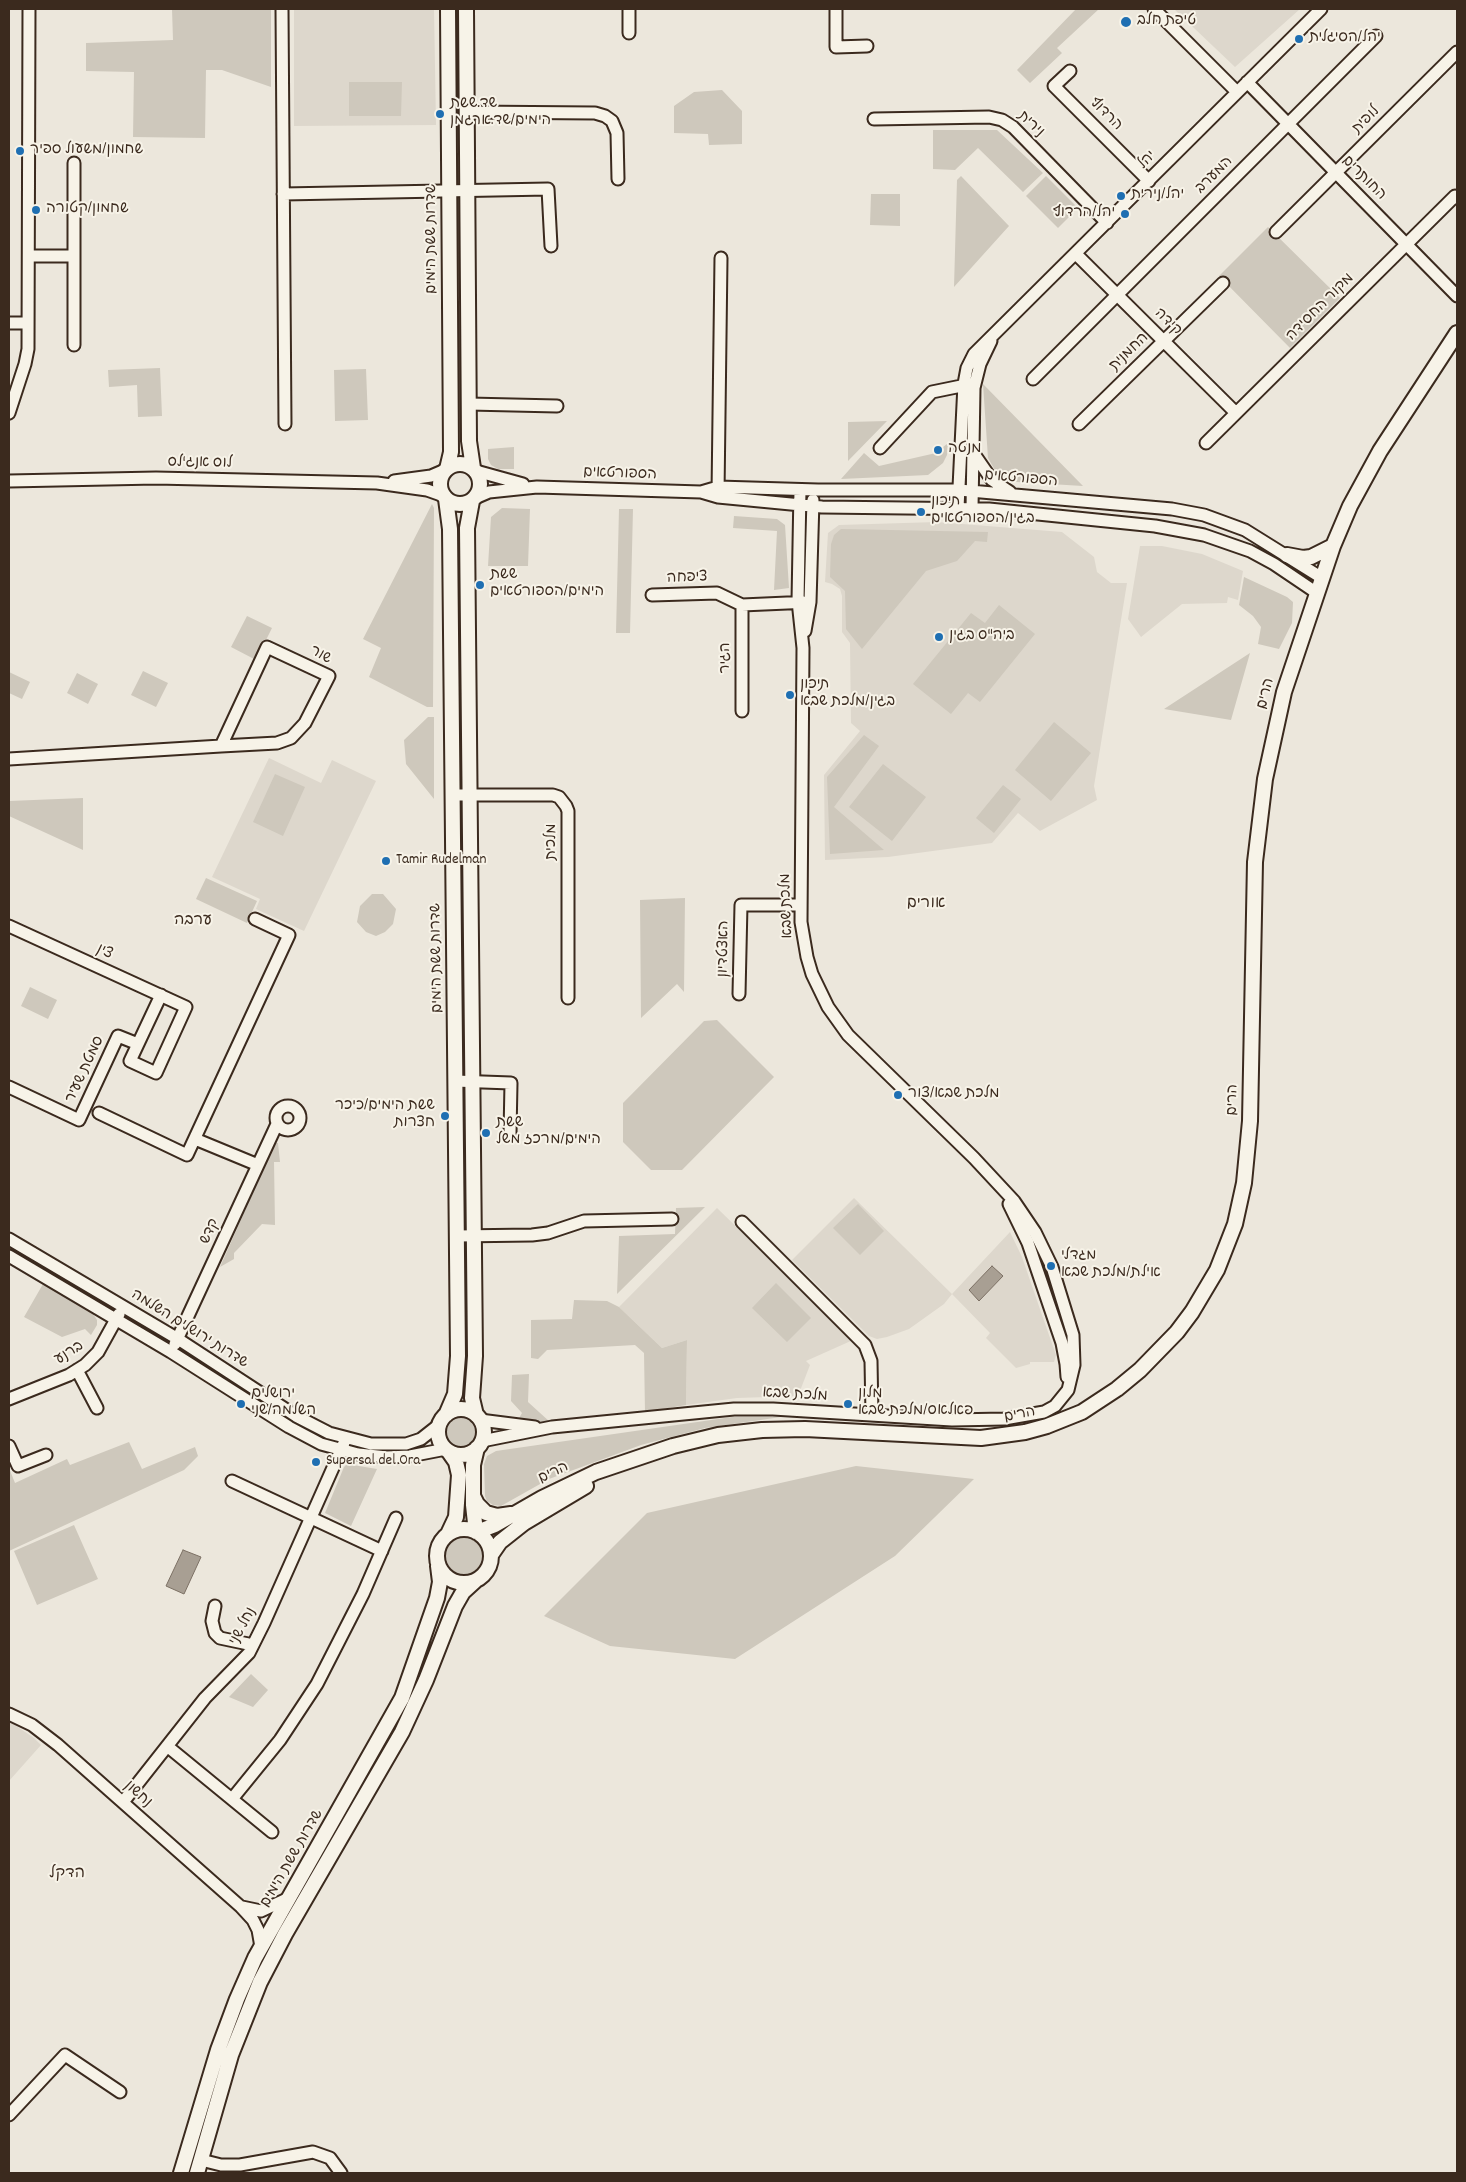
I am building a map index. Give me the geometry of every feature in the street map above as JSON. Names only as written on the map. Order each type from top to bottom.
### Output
[{"type":"main road","name":"שדרות ששת הימים","points":[[446,9],[448,26],[451,452],[446,470]]},
{"type":"main road","points":[[466,9],[470,453],[474,469],[481,483],[480,491],[474,499],[467,528],[475,1356],[472,1398],[473,1408],[484,1431],[473,1465],[476,1532]]},
{"type":"main road","name":"הרים","points":[[476,1532],[492,1527],[578,1480],[703,1438],[762,1430],[827,1430],[959,1438],[988,1437],[1025,1432],[1070,1417],[1094,1405],[1140,1370],[1177,1332],[1197,1306],[1217,1270],[1235,1224],[1242,1198],[1249,1136],[1254,888],[1261,807],[1270,750],[1284,692],[1333,546],[1366,474],[1457,333]]},
{"type":"main road","points":[[474,469],[460,464],[446,470],[440,485],[445,497],[453,503],[461,505],[474,499]]},
{"type":"main road","name":"שדרות ששת הימים","points":[[443,1420],[453,1401],[458,1372],[450,529],[445,497]]},
{"type":"main road","points":[[1287,555],[1303,558],[1311,557],[1333,546]]},
{"type":"main road","points":[[448,1534],[463,1529],[476,1532],[486,1540],[491,1555],[487,1570],[475,1581],[465,1584],[454,1582],[445,1577],[438,1566],[438,1547],[454,1525],[457,1514],[459,1475],[456,1462],[439,1437],[443,1420],[460,1409],[469,1411],[478,1418]]},
{"type":"main road","points":[[447,1450],[462,1455],[479,1444]]},
{"type":"main road","name":"הרים","points":[[491,1555],[503,1539],[542,1511],[589,1484],[650,1455]]},
{"type":"main road","points":[[473,1496],[481,1509],[492,1515],[503,1516],[516,1513]]},
{"type":"main road","name":"שדרות ששת הימים","points":[[180,2173],[224,2033],[261,1947],[402,1698],[438,1594],[440,1582],[438,1566]]},
{"type":"main road","name":"שדרות ששת הימים","points":[[199,2167],[231,2055],[260,1982],[285,1934],[402,1732],[424,1685],[455,1606],[466,1588],[475,1581]]},
{"type":"street","points":[[9,413],[27,358],[29,9]]},
{"type":"street","points":[[282,9],[284,424]]},
{"type":"street","points":[[628,9],[630,33]]},
{"type":"street","points":[[836,9],[836,47],[867,46]]},
{"type":"street","points":[[1154,9],[1237,92]]},
{"type":"street","name":"יהל","points":[[958,508],[969,384],[996,334],[1321,9]]},
{"type":"street","name":"המערב","points":[[1033,379],[1376,36]]},
{"type":"street","name":"לופית","points":[[1276,232],[1457,52]]},
{"type":"street","name":"הרדוף","points":[[1070,71],[1054,86],[1149,181]]},
{"type":"street","name":"החותרים","points":[[1247,82],[1457,296]]},
{"type":"street","points":[[467,116],[594,121],[606,125],[617,138],[618,179]]},
{"type":"street","name":"נירית","points":[[874,119],[989,117],[1002,120],[1013,127],[1107,223]]},
{"type":"street","points":[[74,164],[74,345]]},
{"type":"street","points":[[283,194],[548,189],[551,246]]},
{"type":"street","name":"מקור החסידה","points":[[1206,443],[1456,196],[1457,198]]},
{"type":"street","name":"קידה","points":[[1076,254],[1236,413]]},
{"type":"street","points":[[28,256],[74,256]]},
{"type":"street","points":[[718,492],[721,258]]},
{"type":"street","name":"החמנית","points":[[1079,424],[1222,283]]},
{"type":"street","points":[[9,323],[28,323]]},
{"type":"street","points":[[880,448],[932,392],[969,384]]},
{"type":"street","name":"יהל","points":[[969,384],[974,452],[972,509]]},
{"type":"street","points":[[469,404],[557,406]]},
{"type":"street","points":[[974,452],[992,480],[1002,488],[1017,494]]},
{"type":"street","name":"הספורטאים","points":[[474,469],[502,480],[537,487]]},
{"type":"street","name":"לוס אנג'לס","points":[[377,483],[430,476],[446,470]]},
{"type":"street","name":"לוס אנג'לס","points":[[9,475],[22,480]]},
{"type":"street","name":"לוס אנג'לס","points":[[9,481],[156,478],[377,483],[427,490],[445,497]]},
{"type":"street","name":"הספורטאים","points":[[474,499],[489,492],[537,487],[701,492],[959,490],[1017,494],[1154,507],[1196,514],[1245,530],[1322,578]]},
{"type":"street","name":"מלכת שבא","points":[[479,1444],[552,1427],[734,1409],[773,1409],[952,1420],[1004,1419],[1044,1412],[1063,1399],[1067,1371],[1062,1343],[1025,1236],[995,1181],[965,1148],[859,1047],[837,1021],[819,991],[807,957],[802,931],[801,905],[803,648],[798,601],[800,490]]},
{"type":"street","name":"מלכת שבא","points":[[803,648],[810,602],[813,490]]},
{"type":"street","name":"הספורטאים","points":[[718,492],[812,506],[958,508],[1155,526],[1188,531],[1250,551],[1274,564],[1317,593]]},
{"type":"street","name":"ציפחה","points":[[652,595],[717,593],[742,605],[798,601],[810,602]]},
{"type":"street","name":"הגיר","points":[[742,605],[742,711]]},
{"type":"street","name":"שור","points":[[9,759],[277,743],[294,736],[305,723],[329,676],[267,647],[221,746]]},
{"type":"street","name":"מלכית","points":[[453,795],[553,795],[559,796],[566,806],[568,811],[568,998]]},
{"type":"street","name":"האצטדיון","points":[[739,994],[741,906],[801,905]]},
{"type":"street","points":[[98,1113],[187,1155],[289,935],[255,919]]},
{"type":"street","name":"צין","points":[[9,926],[186,1007],[156,1073],[130,1061],[138,1044]]},
{"type":"street","points":[[138,1044],[161,995]]},
{"type":"street","name":"סמטת שעיר","points":[[9,1087],[80,1120],[118,1036],[138,1044]]},
{"type":"street","points":[[455,1082],[511,1082],[510,1134]]},
{"type":"street","name":"קדש","points":[[171,1352],[277,1124]]},
{"type":"street","points":[[195,1139],[258,1165]]},
{"type":"street","points":[[457,1236],[540,1234],[592,1220],[672,1219]]},
{"type":"street","points":[[742,1222],[862,1340],[871,1361],[872,1415]]},
{"type":"street","name":"שדרות ירושלים השלמה","points":[[9,1239],[178,1339],[296,1416],[329,1433],[371,1444],[406,1444],[421,1439],[443,1420]]},
{"type":"street","name":"שדרות ירושלים השלמה","points":[[9,1256],[171,1352],[289,1427],[321,1444],[342,1450],[387,1457],[410,1456],[447,1450]]},
{"type":"street","name":"ברנע","points":[[9,1399],[78,1370],[98,1352],[123,1307]]},
{"type":"street","points":[[78,1370],[96,1408]]},
{"type":"street","name":"מלכת שבא","points":[[478,1418],[552,1427]]},
{"type":"street","name":"נחל שני","points":[[123,1802],[205,1698],[241,1662],[253,1645],[346,1438]]},
{"type":"street","points":[[9,1446],[18,1466],[46,1455]]},
{"type":"street","points":[[232,1481],[382,1551]]},
{"type":"street","points":[[232,1798],[280,1740],[317,1684],[349,1625],[396,1518]]},
{"type":"street","points":[[215,1606],[212,1621],[215,1633],[220,1638],[253,1645]]},
{"type":"street","name":"נחשון","points":[[9,1714],[45,1734],[240,1907],[253,1920],[261,1938],[261,1947]]},
{"type":"street","points":[[167,1746],[272,1832]]},
{"type":"street","points":[[240,1907],[261,1911],[289,1898]]},
{"type":"street","points":[[9,2115],[65,2056],[120,2092]]},
{"type":"street","points":[[199,2167],[221,2165],[251,2168],[312,2152],[330,2158],[341,2173]]},
{"type":"shaded area","points":[[172,9],[271,9],[271,87],[222,70],[206,70],[205,138],[133,137],[134,72],[86,71],[86,43],[173,40]]},
{"type":"shaded area","points":[[294,9],[434,9],[436,125],[294,126]]},
{"type":"shaded area","points":[[1076,9],[1099,9],[1057,48],[1062,53],[1030,83],[1017,70]]},
{"type":"shaded area","points":[[1174,9],[1300,9],[1235,67]]},
{"type":"shaded area","points":[[349,82],[402,82],[401,116],[349,116]]},
{"type":"shaded area","points":[[722,90],[742,111],[742,144],[709,145],[708,134],[674,133],[674,106],[694,92]]},
{"type":"shaded area","points":[[933,130],[997,130],[1043,173],[1023,192],[978,148],[955,170],[933,169]]},
{"type":"shaded area","points":[[961,176],[1009,226],[954,287],[957,180]]},
{"type":"shaded area","points":[[1046,176],[1078,208],[1058,228],[1026,196]]},
{"type":"shaded area","points":[[871,194],[900,194],[900,226],[870,225]]},
{"type":"shaded area","points":[[1268,227],[1340,298],[1290,348],[1219,276]]},
{"type":"shaded area","points":[[160,368],[162,416],[138,417],[137,385],[109,387],[108,370]]},
{"type":"shaded area","points":[[366,369],[368,420],[335,421],[334,370]]},
{"type":"shaded area","points":[[983,384],[1083,486],[1017,482],[1007,480],[996,472],[988,458]]},
{"type":"shaded area","points":[[887,421],[848,461],[848,422]]},
{"type":"shaded area","points":[[948,443],[947,455],[943,463],[928,475],[841,479],[864,453],[879,466],[936,453]]},
{"type":"shaded area","points":[[514,447],[514,469],[498,469],[491,465],[488,459],[488,449]]},
{"type":"shaded area","points":[[432,504],[434,508],[433,707],[427,707],[369,677],[381,648],[363,639]]},
{"type":"shaded area","points":[[502,508],[530,509],[528,566],[488,566],[491,517]]},
{"type":"shaded area","points":[[619,509],[633,509],[630,633],[616,633]]},
{"type":"shaded area","points":[[734,516],[777,519],[785,525],[789,588],[774,590],[777,531],[733,528]]},
{"type":"shaded area","points":[[937,522],[1062,532],[1094,557],[1097,572],[1111,583],[1127,583],[1094,786],[1097,800],[1040,831],[1018,813],[992,843],[888,857],[825,860],[824,775],[860,731],[851,723],[850,643],[842,632],[842,596],[840,589],[825,582],[828,533],[839,525]]},
{"type":"shaded area","points":[[841,529],[988,532],[987,542],[975,541],[957,561],[926,571],[862,649],[846,629],[845,591],[830,577],[831,544],[834,535]]},
{"type":"shaded area","points":[[1140,546],[1162,546],[1202,554],[1243,571],[1238,600],[1228,597],[1227,603],[1182,604],[1141,637],[1128,619]]},
{"type":"shaded area","points":[[1244,577],[1287,597],[1293,602],[1292,623],[1279,649],[1258,644],[1261,627],[1253,616],[1239,605]]},
{"type":"shaded area","points":[[999,605],[1035,634],[980,702],[968,693],[951,714],[913,684],[971,613],[985,623]]},
{"type":"shaded area","points":[[247,616],[272,628],[256,660],[231,647]]},
{"type":"shaded area","points":[[1250,653],[1231,720],[1164,709]]},
{"type":"shaded area","points":[[143,671],[168,683],[156,707],[131,695]]},
{"type":"shaded area","points":[[9,672],[30,682],[22,699],[9,693]]},
{"type":"shaded area","points":[[77,673],[98,684],[88,704],[67,693]]},
{"type":"shaded area","points":[[428,717],[434,717],[434,799],[406,764],[404,740]]},
{"type":"shaded area","points":[[1054,722],[1091,753],[1051,801],[1015,770]]},
{"type":"shaded area","points":[[864,735],[879,746],[834,807],[884,850],[830,854],[827,777]]},
{"type":"shaded area","points":[[269,758],[321,783],[332,760],[376,781],[304,931],[256,909],[260,899],[212,877]]},
{"type":"shaded area","points":[[883,764],[926,797],[892,841],[849,807]]},
{"type":"shaded area","points":[[275,774],[305,787],[283,836],[253,822]]},
{"type":"shaded area","points":[[1003,785],[1021,799],[994,833],[976,818]]},
{"type":"shaded area","points":[[83,798],[83,850],[9,816],[9,801]]},
{"type":"shaded area","points":[[206,878],[257,901],[247,923],[196,899]]},
{"type":"shaded area","points":[[372,894],[383,894],[396,909],[393,924],[385,932],[376,936],[366,932],[357,922],[360,906]]},
{"type":"shaded area","points":[[685,898],[684,992],[677,984],[641,1018],[640,900]]},
{"type":"shaded area","points":[[30,987],[57,1000],[48,1019],[21,1006]]},
{"type":"shaded area","points":[[717,1020],[774,1077],[682,1170],[651,1170],[623,1142],[623,1103],[704,1021]]},
{"type":"shaded area","points":[[275,1143],[278,1143],[280,1162],[274,1162],[275,1225],[262,1224],[234,1253],[234,1259],[220,1267]]},
{"type":"shaded area","points":[[854,1198],[952,1294],[944,1304],[909,1329],[877,1339],[869,1336],[792,1260]]},
{"type":"shaded area","points":[[858,1204],[884,1231],[860,1255],[833,1228]]},
{"type":"shaded area","points":[[705,1207],[617,1294],[619,1236],[675,1234],[676,1208]]},
{"type":"shaded area","points":[[717,1208],[853,1340],[806,1361],[810,1365],[798,1396],[737,1398],[686,1405],[687,1340],[662,1348],[619,1307]]},
{"type":"shaded area","points":[[1010,1232],[1022,1257],[1056,1355],[1054,1362],[1030,1362],[1030,1364],[1016,1368],[986,1338],[990,1333],[952,1294]]},
{"type":"shaded area","points":[[992,1266],[1003,1276],[979,1301],[969,1290]]},
{"type":"shaded area","points":[[776,1283],[811,1318],[787,1342],[752,1308]]},
{"type":"shaded area","points":[[43,1284],[91,1311],[97,1320],[97,1325],[91,1335],[85,1329],[62,1337],[24,1317]]},
{"type":"shaded area","points":[[574,1300],[607,1301],[619,1307],[662,1348],[687,1340],[686,1405],[645,1412],[644,1353],[635,1345],[547,1350],[538,1359],[531,1358],[531,1320],[572,1319]]},
{"type":"shaded area","points":[[529,1374],[528,1402],[550,1422],[538,1424],[518,1420],[522,1413],[511,1401],[512,1375]]},
{"type":"shaded area","points":[[461,1413],[475,1418],[480,1432],[475,1446],[461,1451],[447,1446],[442,1432],[447,1418]]},
{"type":"shaded area","points":[[732,1417],[781,1417],[705,1428],[641,1445],[549,1479],[501,1506],[493,1505],[487,1501],[485,1496],[484,1464],[487,1456],[496,1451]]},
{"type":"shaded area","points":[[129,1442],[142,1469],[195,1447],[198,1456],[184,1470],[9,1551],[9,1468],[15,1483],[67,1459],[70,1465]]},
{"type":"shaded area","points":[[347,1464],[377,1469],[351,1526],[325,1513],[344,1467]]},
{"type":"shaded area","points":[[856,1466],[974,1479],[895,1556],[735,1659],[610,1646],[544,1616],[647,1513]]},
{"type":"shaded area","points":[[74,1525],[98,1579],[37,1605],[14,1551]]},
{"type":"shaded area","points":[[459,1532],[469,1532],[481,1539],[488,1551],[488,1561],[481,1573],[469,1580],[459,1580],[451,1576],[444,1569],[440,1561],[440,1551],[444,1543],[451,1536]]},
{"type":"shaded area","points":[[183,1550],[201,1557],[184,1594],[166,1586]]},
{"type":"shaded area","points":[[251,1674],[268,1690],[253,1707],[229,1697]]},
{"type":"shaded area","points":[[9,1721],[41,1745],[9,1781]]},
{"type":"place","name":"טיפת חלב","points":[[1126,22]]},
{"type":"place","name":"יהל/הסיגלית","points":[[1299,39]]},
{"type":"place","name":"שד.ששת הימים/שד.ארגמן","points":[[440,114]]},
{"type":"place","name":"שחמון/משעול ספיר","points":[[20,151]]},
{"type":"place","name":"יהל/נירית","points":[[1121,196]]},
{"type":"place","name":"שחמון/קטורה","points":[[36,210]]},
{"type":"place","name":"יהל/הרדוף","points":[[1125,214]]},
{"type":"place","name":"מנטה","points":[[938,450]]},
{"type":"place","name":"תיכון בגין/הספורטאים","points":[[921,512]]},
{"type":"place","name":"ששת הימים/הספורטאים","points":[[480,585]]},
{"type":"place","name":"ביה\"ס בגין","points":[[939,637]]},
{"type":"place","name":"תיכון בגין/מלכת שבא","points":[[790,695]]},
{"type":"place","name":"Tamir Rudelman","points":[[386,861]]},
{"type":"place","name":"מלכת שבא/צור","points":[[898,1095]]},
{"type":"place","name":"ששת הימים/כיכר חצרות","points":[[445,1116]]},
{"type":"place","name":"ששת הימים/מרכז משל","points":[[486,1133]]},
{"type":"place","name":"מגדלי אילת/מלכת שבא","points":[[1051,1266]]},
{"type":"place","name":"ירושלים השלמה/שני","points":[[241,1404]]},
{"type":"place","name":"מלון פאלאס/מלכת שבא","points":[[848,1404]]},
{"type":"place","name":"Supersal del Ora","points":[[316,1462]]},
{"type":"district","name":"אורים","points":[[926,905]]},
{"type":"district","name":"ערבה","points":[[193,922]]},
{"type":"district","name":"הדקל","points":[[67,1875]]}]
